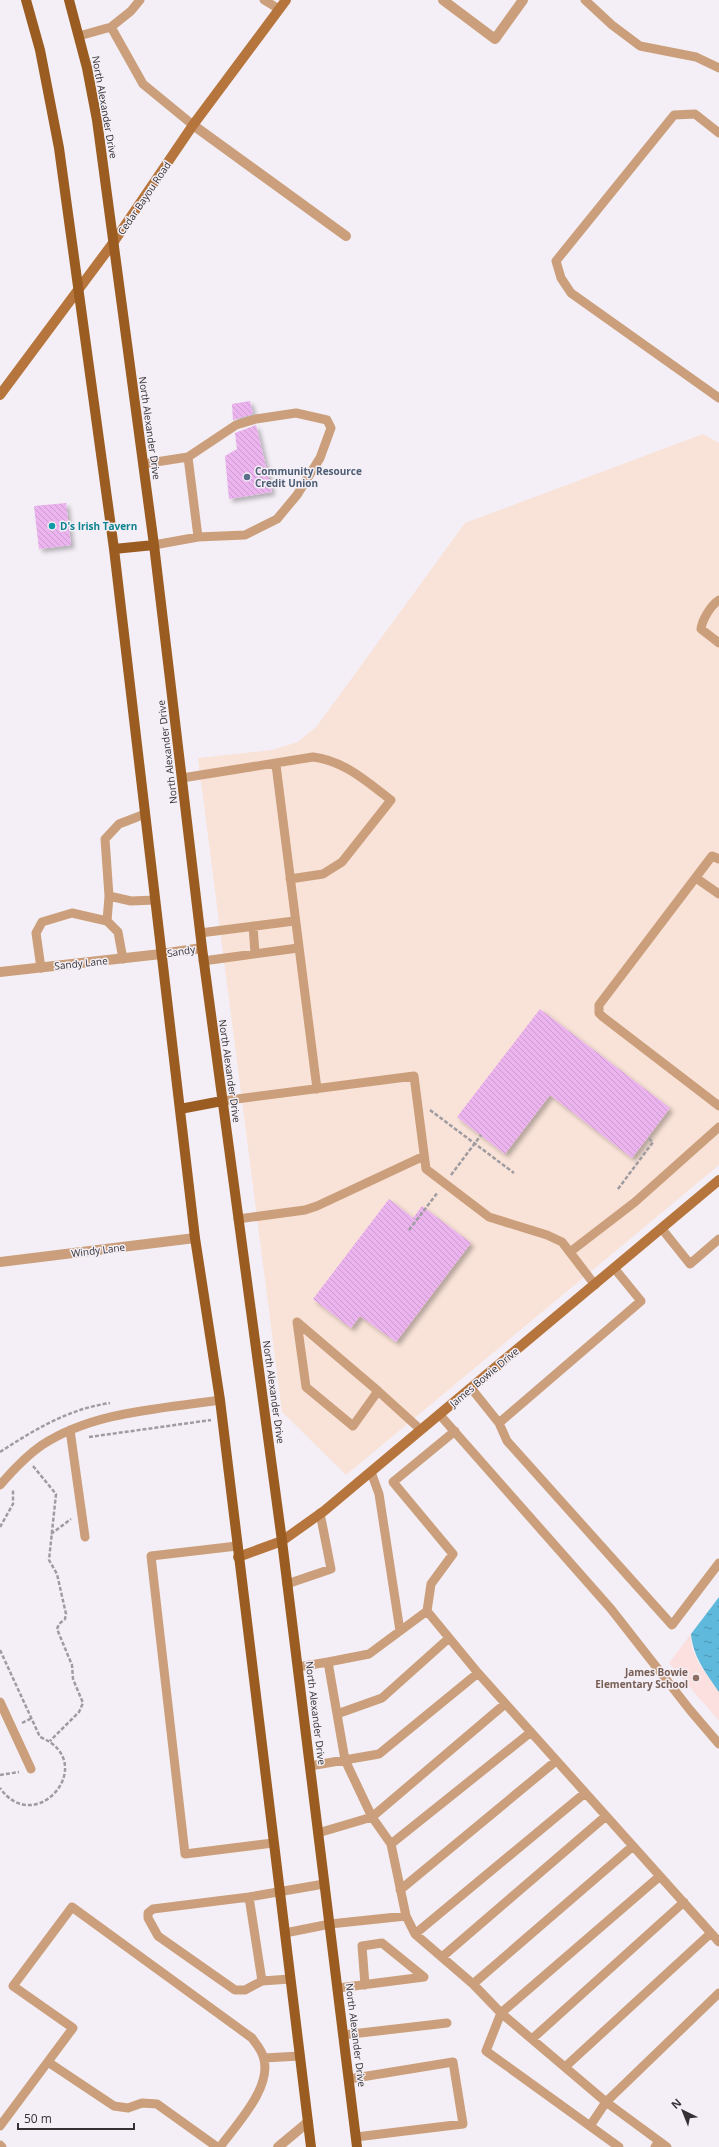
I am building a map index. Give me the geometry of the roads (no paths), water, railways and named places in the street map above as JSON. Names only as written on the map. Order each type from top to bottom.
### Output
[{"type":"main road","points":[[26,0],[40,50],[59,148],[77,291],[114,549],[195,1238],[220,1400],[311,2147]]},
{"type":"main road","name":"North Alexander Drive","points":[[69,0],[87,68],[97,120],[154,545],[203,961],[282,1541],[357,2142]]},
{"type":"main road","points":[[114,549],[154,545]]},
{"type":"main road","points":[[180,1109],[222,1101]]},
{"type":"street","name":"Cedar Bayou Road","points":[[0,395],[113,243],[193,125],[286,0]]},
{"type":"street","points":[[443,0],[495,39],[523,0]]},
{"type":"street","points":[[193,125],[346,236]]},
{"type":"street","name":"Sandy","points":[[161,954],[202,948]]},
{"type":"street","name":"Sandy Lane","points":[[0,972],[161,954]]},
{"type":"street","name":"James Bowie Drive","points":[[238,1557],[282,1541],[320,1513],[372,1472],[719,1180]]},
{"type":"street","name":"Windy Lane","points":[[0,1262],[195,1238]]},
{"type":"street","points":[[278,2147],[308,2122]]},
{"type":"lane","points":[[79,36],[111,27],[131,11],[140,0]]},
{"type":"lane","points":[[264,0],[279,9]]},
{"type":"lane","points":[[585,0],[612,25],[640,46],[696,57],[719,68]]},
{"type":"lane","points":[[111,27],[143,84],[193,125]]},
{"type":"lane","points":[[719,133],[695,114],[674,115],[556,261],[561,278],[571,294],[719,398]]},
{"type":"lane","points":[[143,464],[188,457],[236,425],[256,419],[296,413],[327,420],[331,428],[320,458],[297,495],[276,519],[245,535],[198,537],[154,545]]},
{"type":"lane","points":[[188,457],[198,537]]},
{"type":"lane","points":[[719,600],[715,603],[704,619],[701,629],[719,643]]},
{"type":"lane","points":[[182,778],[276,765],[313,757],[332,761],[353,772],[391,800],[342,862],[323,874],[290,880]]},
{"type":"lane","points":[[276,765],[294,921],[317,1089]]},
{"type":"lane","points":[[107,921],[109,896],[105,839],[119,824],[145,814]]},
{"type":"lane","points":[[719,859],[712,856],[614,983],[599,1005],[598,1009],[603,1017],[719,1106]]},
{"type":"lane","points":[[696,878],[719,894]]},
{"type":"lane","points":[[109,896],[131,901],[155,900]]},
{"type":"lane","points":[[41,968],[36,933],[42,922],[72,913],[107,921],[118,932],[123,959]]},
{"type":"lane","points":[[200,933],[294,921]]},
{"type":"lane","points":[[252,926],[255,953]]},
{"type":"lane","points":[[203,961],[298,948]]},
{"type":"lane","points":[[222,1101],[414,1076],[426,1169],[489,1217],[555,1238],[570,1252],[595,1285]]},
{"type":"lane","points":[[570,1252],[635,1202],[719,1127]]},
{"type":"lane","points":[[238,1220],[305,1210],[317,1206],[424,1156]]},
{"type":"lane","points":[[662,1229],[690,1264],[719,1239]]},
{"type":"lane","points":[[499,1423],[641,1302],[614,1268]]},
{"type":"lane","points":[[378,1391],[353,1426],[306,1387],[297,1322],[378,1391],[421,1430]]},
{"type":"lane","points":[[471,1388],[499,1423],[507,1441],[672,1625],[719,1563]]},
{"type":"lane","points":[[0,1485],[24,1458],[42,1445],[70,1430],[112,1416],[220,1400]]},
{"type":"lane","points":[[440,1414],[611,1609],[685,1704],[719,1744]]},
{"type":"lane","points":[[70,1430],[85,1537]]},
{"type":"lane","points":[[379,1494],[455,1431]]},
{"type":"lane","points":[[372,1472],[379,1494],[400,1632]]},
{"type":"lane","points":[[298,1667],[369,1654],[427,1611],[431,1584],[453,1554],[392,1482]]},
{"type":"lane","points":[[287,1584],[331,1569],[320,1513]]},
{"type":"lane","points":[[237,1546],[151,1556],[185,1854],[273,1843]]},
{"type":"lane","points":[[427,1611],[505,1704],[719,1942]]},
{"type":"lane","points":[[337,1714],[382,1698],[449,1638]]},
{"type":"lane","points":[[328,1662],[345,1760],[372,1817],[391,1844],[406,1916],[415,1934],[473,1984],[500,2013],[657,2144],[667,2147]]},
{"type":"lane","points":[[310,1766],[380,1754],[478,1673]]},
{"type":"lane","points":[[0,1702],[31,1769]]},
{"type":"lane","points":[[318,1833],[372,1817],[505,1704]]},
{"type":"lane","points":[[391,1844],[531,1732]]},
{"type":"lane","points":[[400,1890],[556,1761]]},
{"type":"lane","points":[[415,1934],[585,1792]]},
{"type":"lane","points":[[442,1957],[606,1816]]},
{"type":"lane","points":[[473,1984],[633,1846]]},
{"type":"lane","points":[[619,2147],[486,2051],[500,2013],[660,1876]]},
{"type":"lane","points":[[290,1979],[262,1981],[245,1990],[235,1990],[158,1936],[148,1918],[148,1912],[153,1909],[280,1892],[324,1884]]},
{"type":"lane","points":[[249,1896],[262,1981]]},
{"type":"lane","points":[[532,2039],[684,1902]]},
{"type":"lane","points":[[0,2126],[73,2028],[13,1986],[72,1907],[252,2038],[264,2058],[262,2083],[256,2098],[219,2147],[158,2104],[142,2103],[128,2108],[114,2106],[48,2062]]},
{"type":"lane","points":[[285,1932],[330,1924],[406,1916]]},
{"type":"lane","points":[[565,2067],[711,1933]]},
{"type":"lane","points":[[338,1988],[365,1985],[424,1977],[382,1943],[362,1946],[365,1985]]},
{"type":"lane","points":[[590,2126],[606,2102],[719,1993]]},
{"type":"lane","points":[[343,2035],[447,2023]]},
{"type":"lane","points":[[264,2058],[300,2056]]},
{"type":"lane","points":[[349,2079],[453,2062],[463,2124],[357,2142]]},
{"type":"water","points":[[719,1597],[719,1692],[697,1657],[691,1634]]},
{"type":"place","name":"Community Resource Credit Union","points":[[247,477]]},
{"type":"place","name":"D's Irish Tavern","points":[[52,526]]},
{"type":"place","name":"James Bowie Elementary School","points":[[696,1678]]}]
